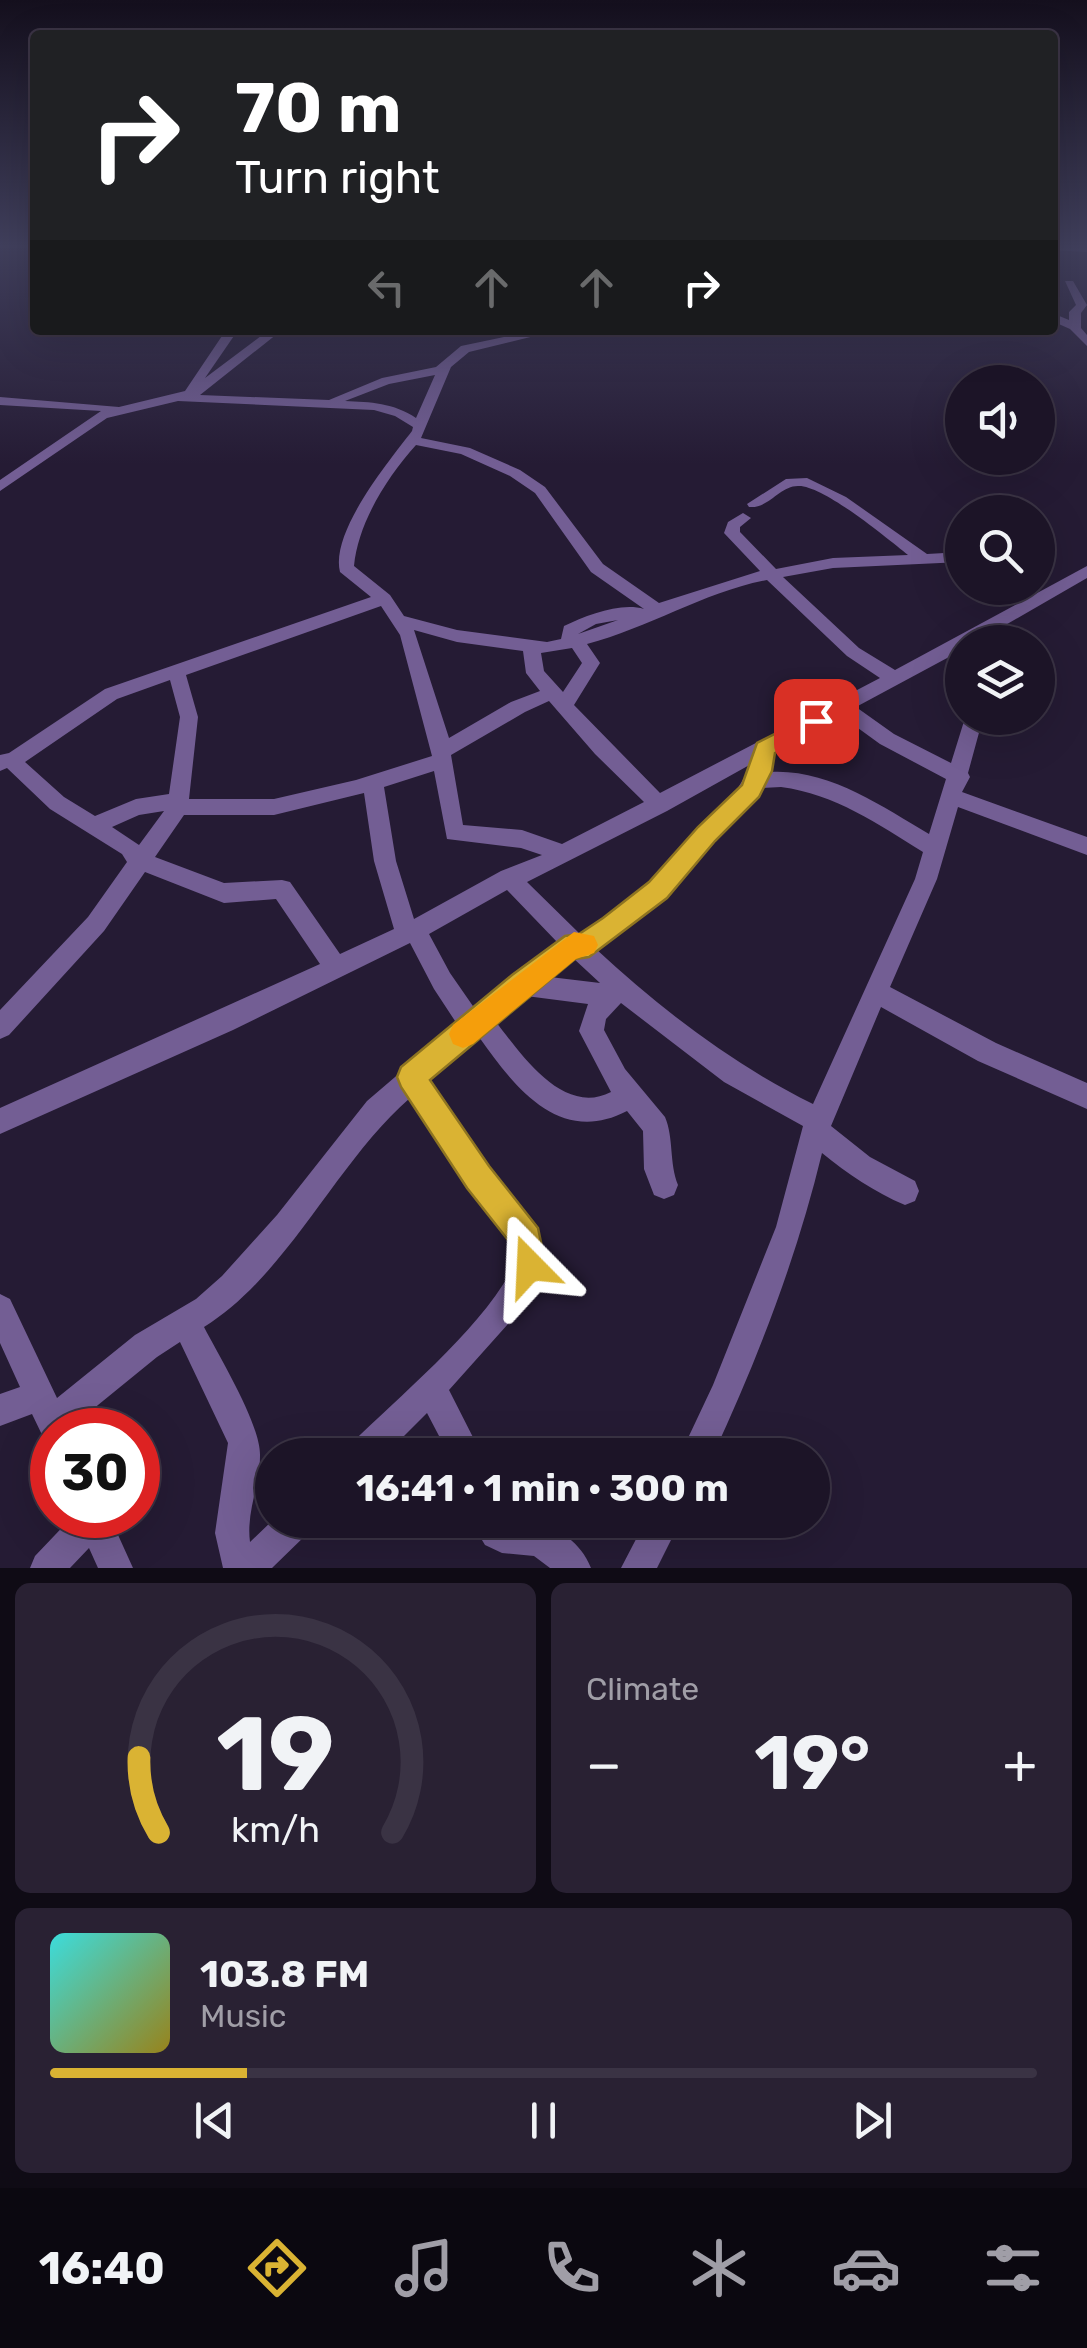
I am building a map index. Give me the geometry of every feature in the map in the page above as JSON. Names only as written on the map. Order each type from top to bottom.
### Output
[{"type":"street","points":[[1076,318],[1076,328]]},
{"type":"street","points":[[1058,319],[1076,328],[1087,342]]},
{"type":"street","points":[[186,396],[228,335]]},
{"type":"street","points":[[186,396],[270,335]]},
{"type":"street","points":[[530,335],[460,350],[445,367],[415,433],[377,492],[345,563],[355,579],[384,599],[400,620],[412,648],[440,756],[454,833],[522,840],[564,854]]},
{"type":"street","points":[[220,346],[243,356]]},
{"type":"street","points":[[329,402],[368,386],[445,367]]},
{"type":"street","points":[[1,485],[102,416],[186,396],[375,406],[400,413],[415,433],[465,451],[540,490],[598,568],[655,611]]},
{"type":"street","points":[[0,401],[128,409]]},
{"type":"street","points":[[754,504],[796,480],[808,482],[862,512],[924,559]]},
{"type":"street","points":[[743,518],[733,525],[732,533],[853,652],[894,679]]},
{"type":"street","points":[[400,620],[532,648],[573,643],[655,611],[771,574],[833,564],[945,558]]},
{"type":"street","points":[[1055,580],[1087,571]]},
{"type":"street","points":[[605,616],[623,586]]},
{"type":"street","points":[[336,966],[282,889],[224,893],[141,862],[129,848],[57,802],[6,762],[111,694],[384,599]]},
{"type":"street","points":[[998,625],[1021,605]]},
{"type":"street","points":[[92,826],[136,807],[274,807],[373,783],[440,756],[518,707],[558,699],[590,662],[573,643],[572,627],[605,616],[655,611]]},
{"type":"street","points":[[532,648],[535,673],[660,805]]},
{"type":"street","points":[[0,1121],[224,1022],[411,932],[945,655]]},
{"type":"street","points":[[0,1027],[96,924],[179,804],[189,716],[176,670]]},
{"type":"street","points":[[842,707],[956,787],[1087,846]]},
{"type":"street","points":[[704,1438],[726,1394],[790,1227],[818,1125],[912,915],[970,735]]},
{"type":"street","points":[[61,1408],[232,1286],[287,1224],[376,1110],[412,1077],[522,984],[658,890],[706,834],[737,807],[757,780],[765,748]]},
{"type":"street","points":[[757,780],[780,776],[838,792],[936,849]]},
{"type":"street","points":[[373,783],[385,861],[411,932],[442,981],[476,1023],[532,1084],[562,1104],[591,1112],[628,1096]]},
{"type":"street","points":[[509,878],[570,950],[616,991],[716,1065],[818,1125],[860,1167],[905,1190]]},
{"type":"street","points":[[570,950],[571,989],[590,1023],[590,1031],[628,1096],[656,1126],[658,1169],[664,1185]]},
{"type":"street","points":[[522,984],[616,991]]},
{"type":"street","points":[[590,1023],[616,991]]},
{"type":"street","points":[[875,991],[958,1037],[1087,1096]]},
{"type":"street","points":[[379,1438],[510,1298],[532,1259],[527,1239],[478,1177],[412,1077]]},
{"type":"street","points":[[0,1310],[46,1408]]},
{"type":"street","points":[[186,1322],[244,1441],[245,1456],[229,1528],[243,1568],[277,1538]]},
{"type":"street","points":[[430,1386],[457,1438]]},
{"type":"street","points":[[0,1410],[30,1414]]},
{"type":"street","points":[[47,1568],[74,1538]]},
{"type":"street","points":[[103,1538],[116,1568]]},
{"type":"street","points":[[503,1538],[537,1539],[562,1554],[574,1568]]},
{"type":"street","points":[[638,1568],[654,1538]]},
{"type":"slow traffic","points":[[463,1034],[574,944],[579,948],[585,945]]},
{"type":"route","points":[[530,1266],[527,1239],[478,1177],[412,1077],[574,944],[579,948],[658,890],[750,791],[761,771],[765,748],[816,721]]}]
